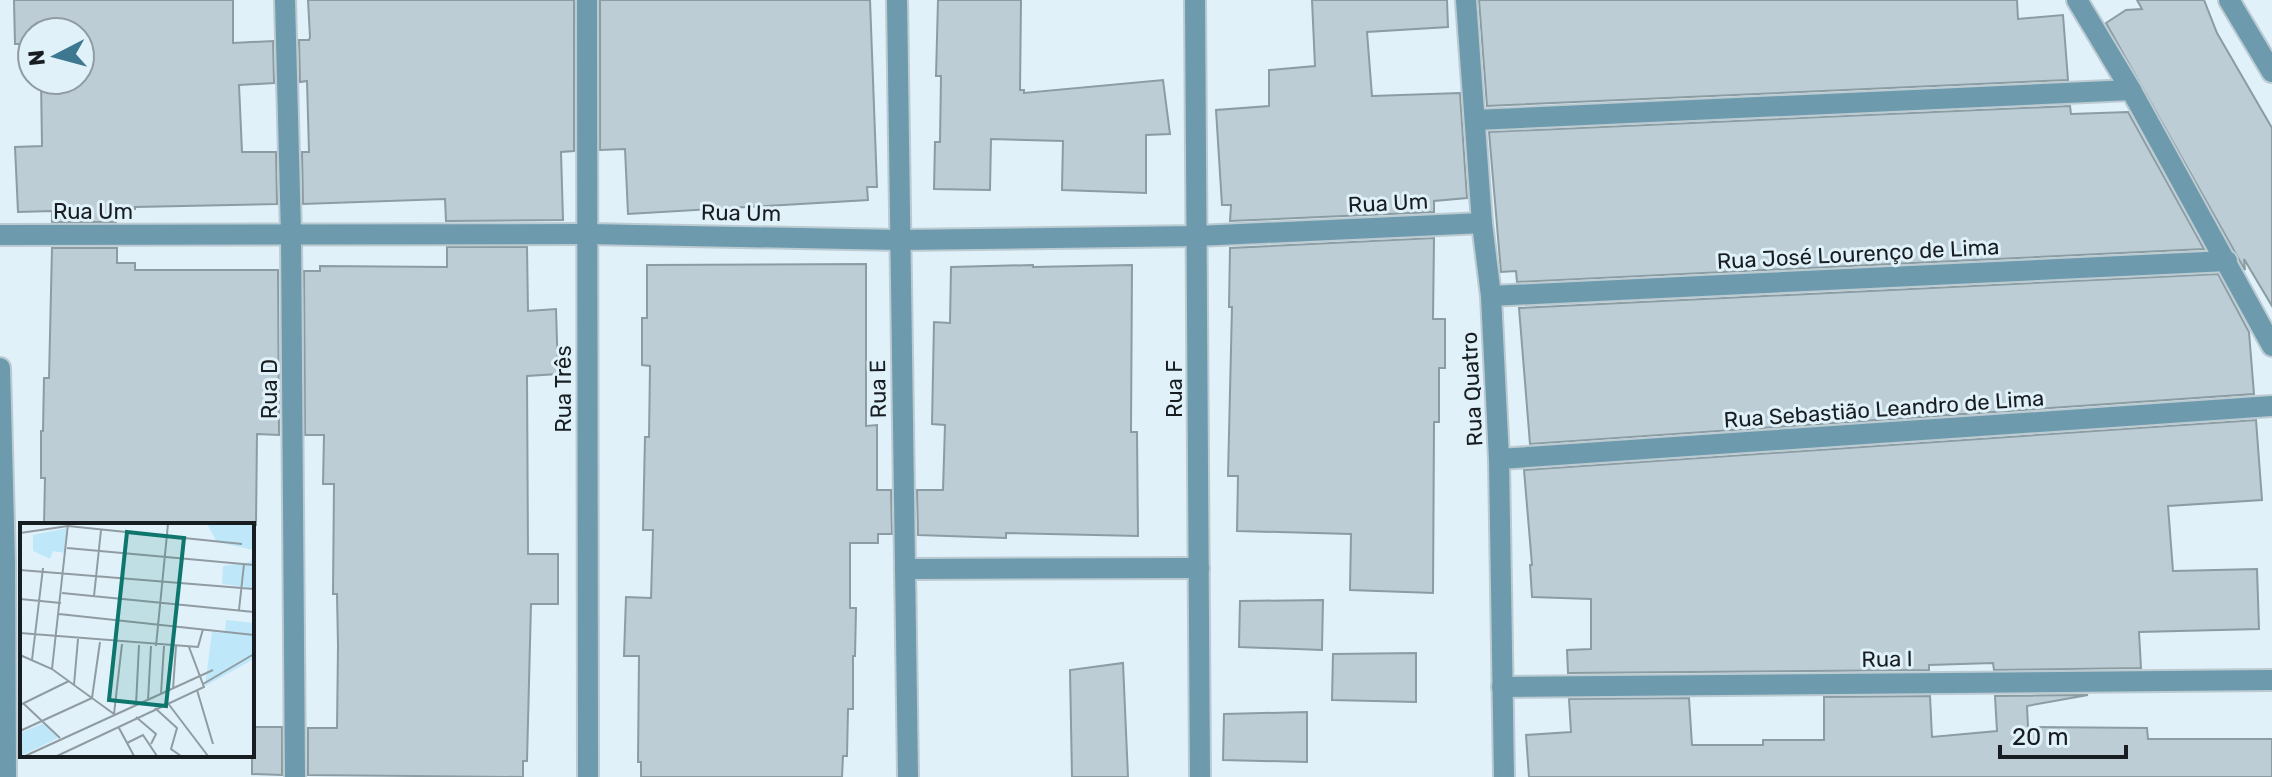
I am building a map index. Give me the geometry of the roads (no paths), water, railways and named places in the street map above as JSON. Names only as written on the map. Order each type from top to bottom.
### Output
[{"type":"street","name":"Rua D","points":[[285,0],[291,234],[295,777]]},
{"type":"street","name":"Rua Três","points":[[587,0],[588,777]]},
{"type":"street","name":"Rua E","points":[[897,0],[908,777]]},
{"type":"street","name":"Rua F","points":[[1195,0],[1200,777]]},
{"type":"street","name":"Rua Quatro","points":[[1466,0],[1482,223],[1491,296],[1499,459],[1504,777]]},
{"type":"street","points":[[2077,0],[2131,90],[2272,346]]},
{"type":"street","points":[[2229,0],[2272,72]]},
{"type":"street","points":[[1475,120],[2131,90]]},
{"type":"street","name":"Rua Um","points":[[0,235],[587,234],[899,240],[1197,236],[1482,223]]},
{"type":"street","name":"Rua José Lourenço de Lima","points":[[1491,296],[2227,261]]},
{"type":"street","points":[[0,368],[6,777]]},
{"type":"street","name":"Rua Sebastião Leandro de Lima","points":[[1499,459],[2272,406]]},
{"type":"street","points":[[905,569],[1199,568]]},
{"type":"street","name":"Rua I","points":[[1502,687],[2272,680]]}]
